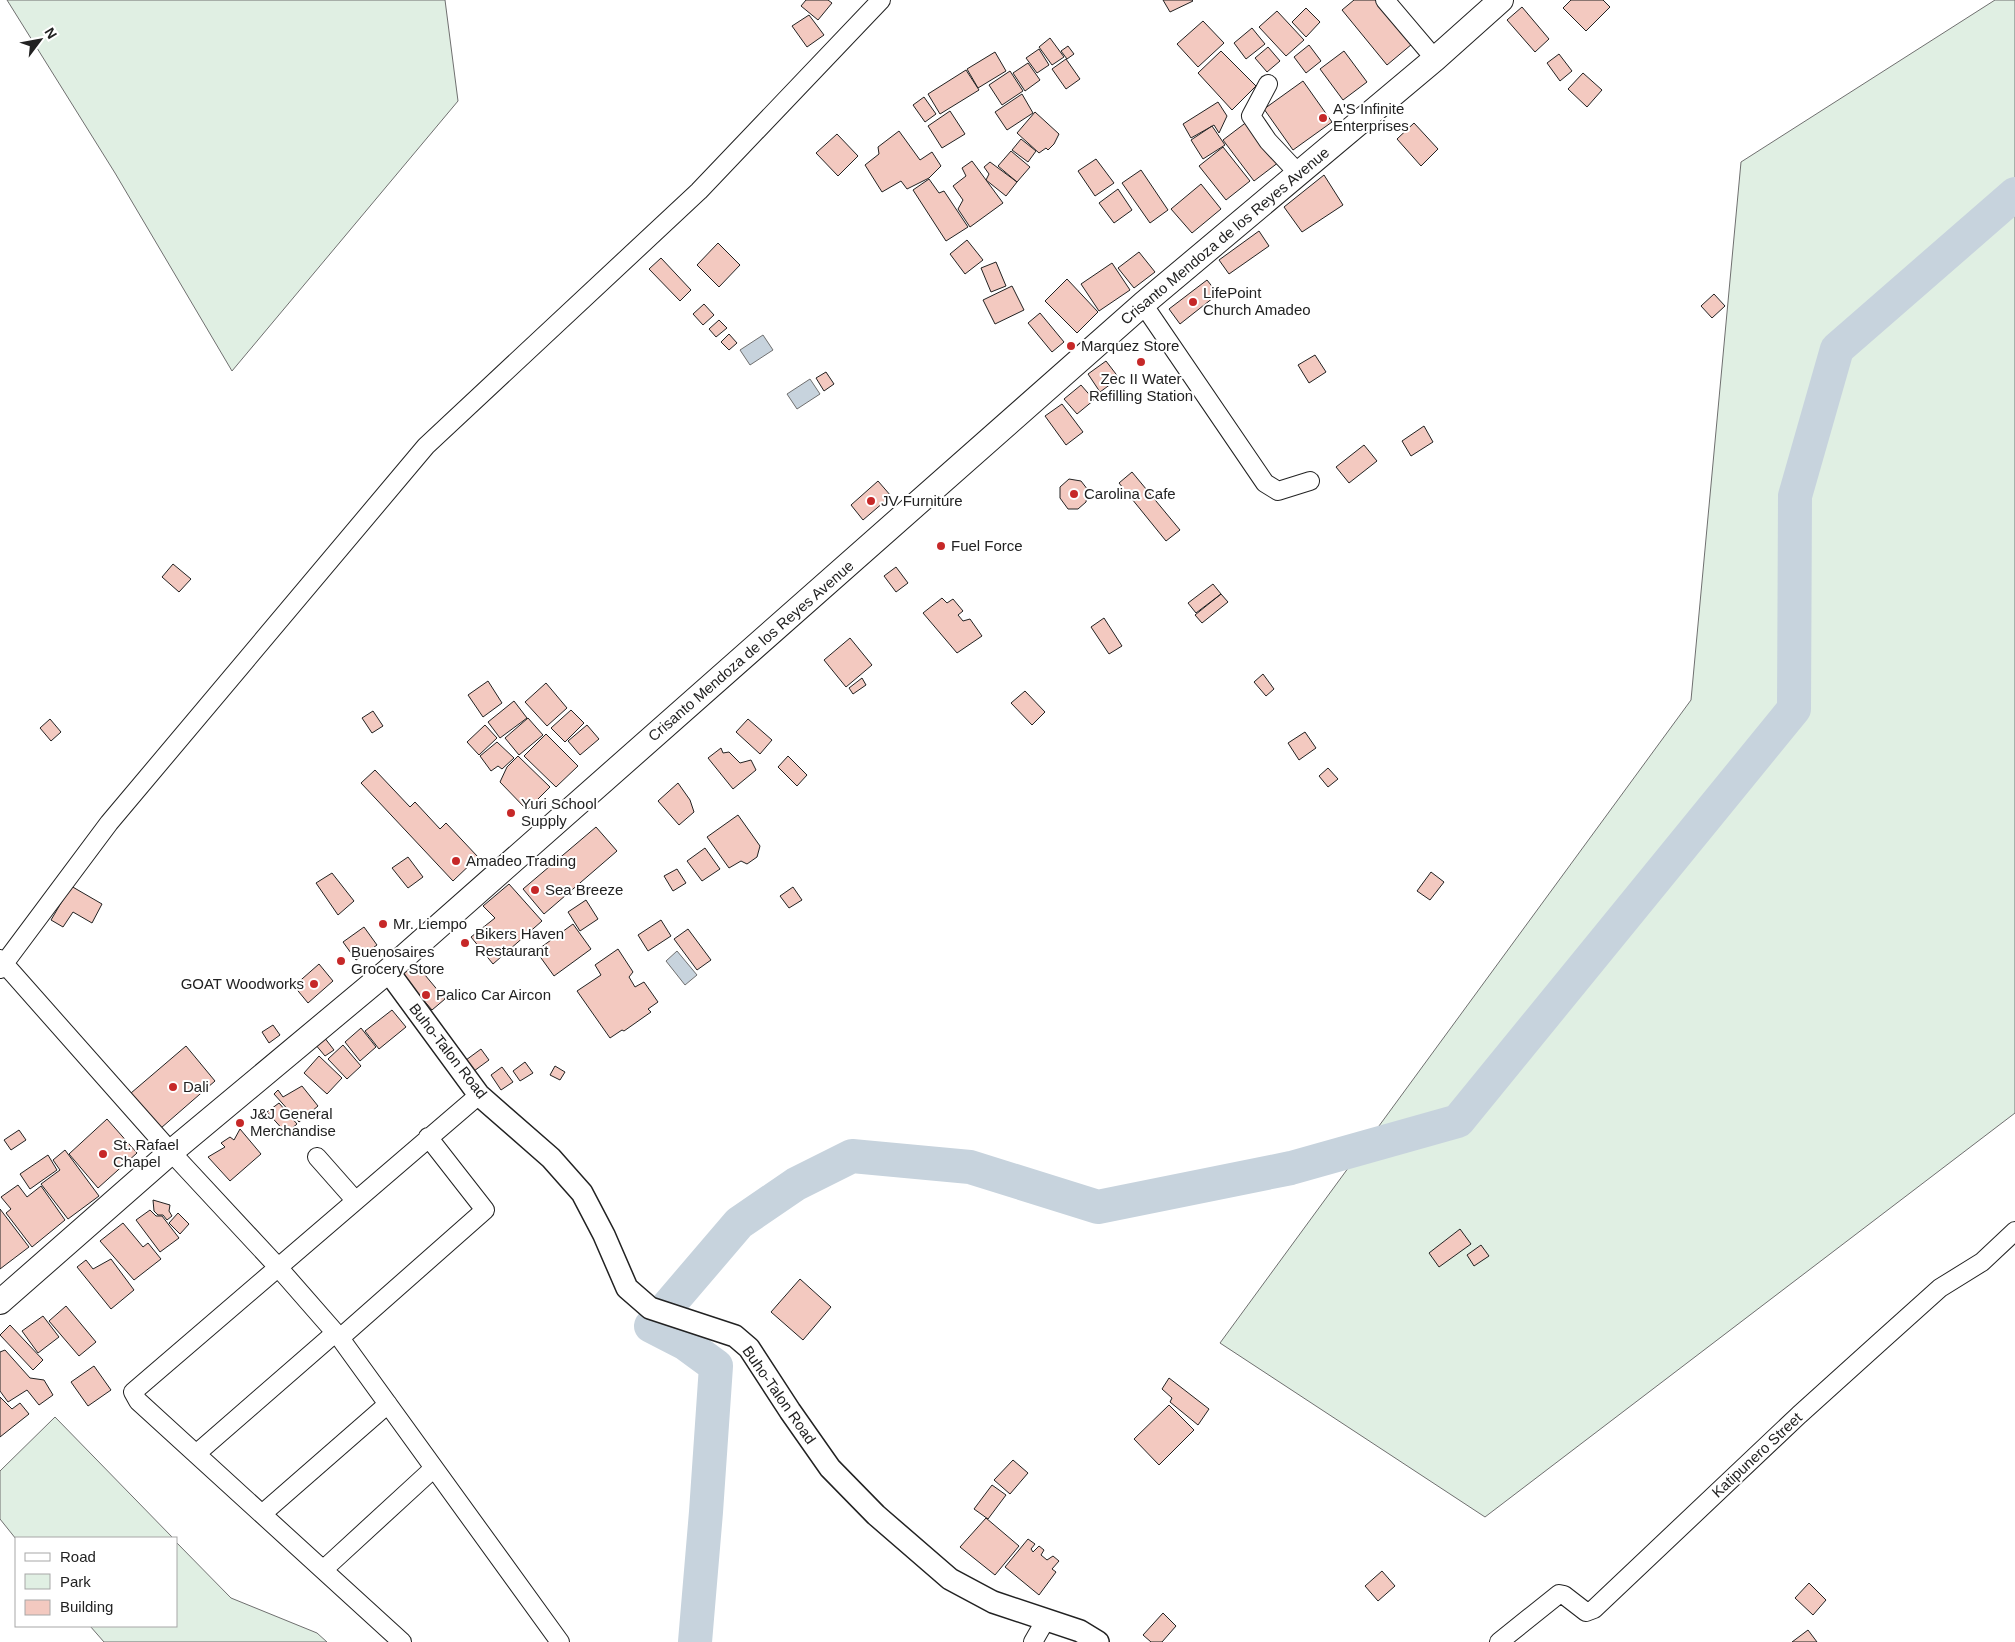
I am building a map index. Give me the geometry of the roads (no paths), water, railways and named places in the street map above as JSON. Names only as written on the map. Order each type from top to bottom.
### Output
[{"type":"main road","name":"Crisanto Mendoza de los Reyes Avenue","points":[[0,1302],[171,1152],[388,971],[1143,304],[1435,59],[1501,0]]},
{"type":"street","points":[[560,1642],[338,1335],[2,964],[109,823],[426,446],[699,191],[881,0]]},
{"type":"street","points":[[1385,0],[1435,59]]},
{"type":"street","points":[[1268,84],[1251,116],[1268,141],[1298,173]]},
{"type":"street","points":[[1143,304],[1265,483],[1278,491],[1310,481]]},
{"type":"street","name":"Buho-Talon Road","points":[[388,971],[479,1095],[551,1158],[582,1193],[604,1235],[627,1288],[650,1308],[735,1336],[749,1348],[830,1468],[876,1515],[950,1579],[993,1602],[1080,1631],[1098,1642]]},
{"type":"street","points":[[402,1642],[138,1401],[133,1392],[277,1266],[479,1095]]},
{"type":"street","points":[[196,1454],[485,1210],[428,1137]]},
{"type":"street","points":[[317,1157],[355,1200]]},
{"type":"street","name":"Katipunero Street","points":[[1499,1642],[1559,1594],[1564,1595],[1586,1612],[1594,1609],[1874,1347],[1940,1288],[1982,1262],[2015,1231]]},
{"type":"street","points":[[262,1514],[388,1404]]},
{"type":"street","points":[[323,1570],[434,1468]]},
{"type":"street","points":[[1033,1642],[1046,1621]]},
{"type":"waterway","points":[[695,1642],[716,1366],[686,1344],[651,1326],[739,1223],[796,1184],[852,1156],[970,1167],[1098,1207],[1291,1168],[1458,1121],[1794,709],[1795,496],[1837,349],[2015,194]]},
{"type":"place","name":"A'S Infinite Enterprises","points":[[1323,118]]},
{"type":"place","name":"LifePoint Church Amadeo","points":[[1193,302]]},
{"type":"place","name":"Marquez Store","points":[[1071,346]]},
{"type":"place","name":"Zec II Water Refilling Station","points":[[1141,362]]},
{"type":"place","name":"Carolina Cafe","points":[[1074,494]]},
{"type":"place","name":"JV Furniture","points":[[871,501]]},
{"type":"place","name":"Fuel Force","points":[[941,546]]},
{"type":"place","name":"Yuri School Supply","points":[[511,813]]},
{"type":"place","name":"Amadeo Trading","points":[[456,861]]},
{"type":"place","name":"Sea Breeze","points":[[535,890]]},
{"type":"place","name":"Mr. Liempo","points":[[383,924]]},
{"type":"place","name":"Bikers Haven Restaurant","points":[[465,943]]},
{"type":"place","name":"Buenosaires Grocery Store","points":[[341,961]]},
{"type":"place","name":"GOAT Woodworks","points":[[314,984]]},
{"type":"place","name":"Palico Car Aircon","points":[[426,995]]},
{"type":"place","name":"Dali","points":[[173,1087]]},
{"type":"place","name":"J&J General Merchandise","points":[[240,1123]]},
{"type":"place","name":"St. Rafael Chapel","points":[[103,1154]]}]
